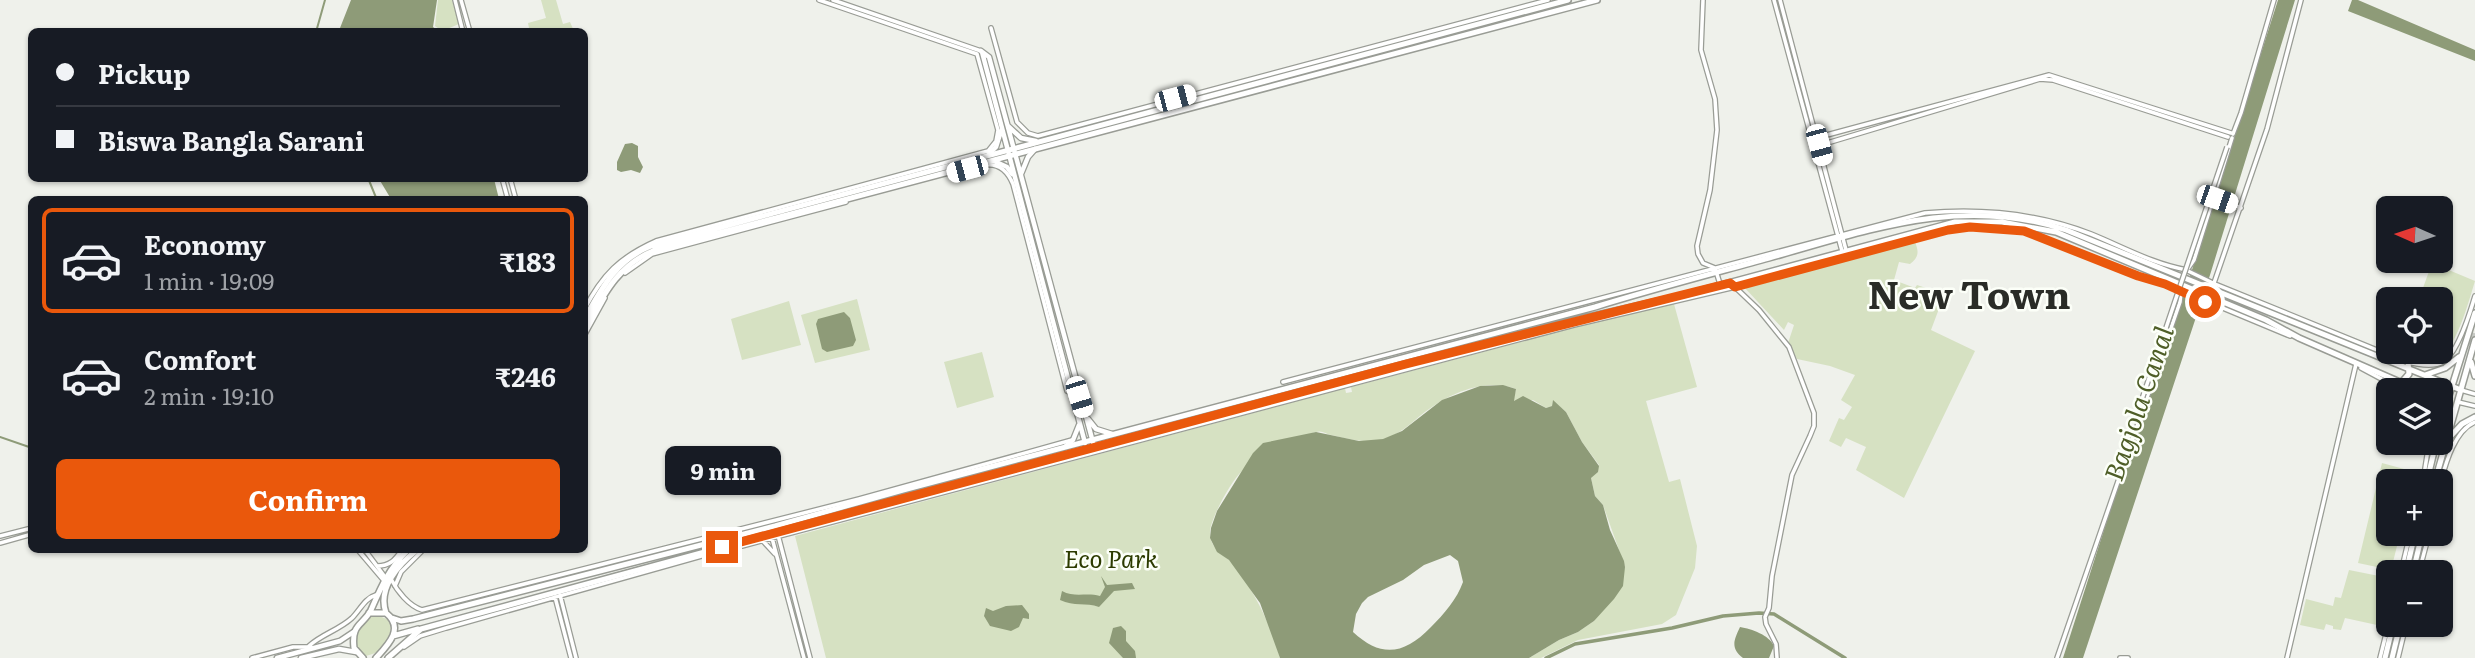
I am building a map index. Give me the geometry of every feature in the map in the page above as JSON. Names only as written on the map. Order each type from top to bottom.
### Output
[{"type":"main road","points":[[1004,126],[1021,138],[1038,144],[1568,0]]},
{"type":"main road","points":[[588,323],[614,278],[631,263],[650,252],[1011,151],[1597,0]]},
{"type":"main road","points":[[980,53],[989,57],[1004,126],[999,141],[987,158]]},
{"type":"main road","points":[[980,53],[1018,176],[1086,445]]},
{"type":"main road","points":[[1018,176],[1038,144]]},
{"type":"main road","points":[[588,310],[592,300],[618,267],[651,246],[987,158],[1002,164],[1018,176]]},
{"type":"main road","points":[[1093,443],[1115,434],[1840,236],[1902,222],[1966,215],[2007,216],[2066,230],[2168,276],[2181,289],[2207,296],[2392,378]]},
{"type":"main road","points":[[393,636],[560,594],[774,535],[1093,443],[1580,319],[1720,285],[1732,285],[1938,225],[1969,221],[2003,222],[2056,232],[2168,276],[2212,285],[2408,366],[2429,378]]},
{"type":"main road","points":[[2473,322],[2475,314]]},
{"type":"main road","points":[[2453,380],[2475,314]]},
{"type":"main road","points":[[2453,420],[2475,340]]},
{"type":"main road","points":[[2457,342],[2463,348]]},
{"type":"main road","points":[[2422,375],[2445,368],[2457,359],[2463,348]]},
{"type":"main road","points":[[2470,359],[2475,376]]},
{"type":"main road","points":[[2407,378],[2408,366]]},
{"type":"main road","points":[[2453,388],[2461,390]]},
{"type":"main road","points":[[1075,396],[1085,416],[1093,443]]},
{"type":"main road","points":[[2453,400],[2458,402]]},
{"type":"main road","points":[[1085,416],[1096,429],[1115,434]]},
{"type":"main road","points":[[2453,433],[2475,417]]},
{"type":"main road","points":[[1062,449],[1073,440],[1079,422]]},
{"type":"main road","points":[[406,553],[388,582],[383,603],[386,613],[401,621],[521,586],[775,526],[1031,454],[1086,445]]},
{"type":"main road","points":[[277,658],[340,641],[355,631],[369,613],[376,595],[413,553]]},
{"type":"main road","points":[[369,613],[386,613]]},
{"type":"main road","points":[[375,657],[393,636],[395,626],[392,618]]},
{"type":"main road","points":[[390,658],[421,628]]},
{"type":"main road","points":[[355,631],[353,643],[359,656]]},
{"type":"main road","points":[[2383,658],[2388,637]]},
{"type":"main road","points":[[2392,658],[2397,637]]},
{"type":"main road","points":[[301,658],[339,649],[359,656]]},
{"type":"street","points":[[455,0],[462,28]]},
{"type":"street","points":[[461,0],[469,28]]},
{"type":"street","points":[[819,0],[980,53]]},
{"type":"street","points":[[833,0],[980,53]]},
{"type":"street","points":[[991,28],[1018,126],[1038,136],[1548,0]]},
{"type":"street","points":[[1703,0],[1702,56],[1714,94],[1717,130],[1710,190],[1697,246],[1703,263],[1716,271],[1720,285]]},
{"type":"street","points":[[1774,0],[1814,138]]},
{"type":"street","points":[[1780,0],[1844,251]]},
{"type":"street","points":[[2136,426],[2140,405],[2227,147],[2241,113],[2274,0]]},
{"type":"street","points":[[744,543],[1916,237],[1970,227],[2024,231],[2138,276],[2168,276],[2188,271],[2212,285],[2267,129],[2301,0]]},
{"type":"street","points":[[588,303],[617,264],[656,241],[985,153],[992,148],[998,133],[980,53]]},
{"type":"street","points":[[1814,138],[2049,75],[2231,136]]},
{"type":"street","points":[[1816,146],[2040,79],[2053,80],[2231,136]]},
{"type":"street","points":[[999,94],[1009,93]]},
{"type":"street","points":[[2188,271],[2216,198],[2231,136]]},
{"type":"street","points":[[588,329],[612,286],[627,270],[652,254],[991,164],[1009,174],[1013,184],[1067,391],[1075,396]]},
{"type":"street","points":[[2216,198],[2239,207]]},
{"type":"street","points":[[1283,382],[1716,271]]},
{"type":"street","points":[[1732,285],[1759,310],[1789,347],[1814,413],[1814,426],[1792,475],[1765,617],[1776,644],[1777,658]]},
{"type":"street","points":[[2057,658],[2180,302],[2181,289],[2265,323]]},
{"type":"street","points":[[2408,366],[2443,362],[2467,322],[2475,296]]},
{"type":"street","points":[[588,298],[592,300]]},
{"type":"street","points":[[2287,658],[2356,363],[2382,378]]},
{"type":"street","points":[[2461,390],[2475,394]]},
{"type":"street","points":[[2458,402],[2475,406]]},
{"type":"street","points":[[2453,441],[2475,422]]},
{"type":"street","points":[[361,553],[415,608],[422,610],[1031,454],[1073,440]]},
{"type":"street","points":[[0,537],[28,529]]},
{"type":"street","points":[[780,543],[783,538],[796,531]]},
{"type":"street","points":[[0,543],[28,535]]},
{"type":"street","points":[[774,535],[780,543],[804,658]]},
{"type":"street","points":[[774,535],[777,556],[810,658]]},
{"type":"street","points":[[762,540],[777,556]]},
{"type":"street","points":[[367,553],[388,582]]},
{"type":"street","points":[[377,566],[392,563],[400,553]]},
{"type":"street","points":[[388,582],[420,553]]},
{"type":"street","points":[[390,658],[421,636],[560,594],[574,658]]},
{"type":"street","points":[[252,658],[293,647],[311,647],[321,636],[352,618],[368,598],[376,595]]},
{"type":"street","points":[[2398,658],[2403,637]]},
{"type":"street","points":[[2120,658],[2127,658]]},
{"type":"green space","points":[[438,0],[452,0],[459,24],[449,28],[435,26]]},
{"type":"green space","points":[[541,0],[556,0],[563,24],[570,22],[573,28],[529,28],[528,23],[546,18]]},
{"type":"green space","points":[[1915,242],[1917,257],[1910,264],[1899,262],[1894,280],[1915,288],[1917,285],[1929,289],[1929,299],[1940,306],[1931,330],[1975,351],[1904,498],[1856,470],[1866,447],[1846,438],[1841,447],[1829,441],[1839,418],[1844,420],[1852,407],[1841,400],[1855,375],[1797,359],[1788,343],[1794,325],[1788,322],[1784,330],[1744,287]]},
{"type":"green space","points":[[2454,272],[2475,281],[2453,342],[2453,287],[2423,287],[2428,273]]},
{"type":"green space","points":[[857,299],[870,350],[815,363],[801,315]]},
{"type":"green space","points":[[789,301],[801,345],[742,360],[731,319]]},
{"type":"green space","name":"Eco Park","points":[[1674,304],[1697,387],[1646,401],[1669,482],[1680,479],[1697,546],[1695,568],[1676,615],[1662,624],[1578,640],[1541,658],[1529,658],[1594,621],[1625,567],[1603,505],[1595,496],[1591,478],[1599,465],[1582,442],[1566,412],[1553,401],[1552,406],[1546,408],[1533,400],[1513,402],[1516,389],[1495,385],[1461,391],[1432,407],[1398,433],[1384,439],[1358,440],[1320,431],[1308,434],[1267,454],[1238,476],[1218,508],[1211,525],[1210,537],[1214,546],[1233,564],[1255,597],[1272,632],[1280,658],[826,658],[795,536],[1345,388],[1346,393],[1352,392],[1351,387]]},
{"type":"green space","points":[[982,352],[994,397],[957,408],[944,362]]},
{"type":"green space","points":[[2382,463],[2404,469],[2381,469]]},
{"type":"green space","points":[[2376,488],[2376,546],[2397,546],[2394,560],[2376,560],[2376,567],[2358,563]]},
{"type":"green space","points":[[2349,570],[2376,575],[2376,625],[2345,618],[2341,630],[2326,624],[2324,630],[2300,625],[2306,599],[2333,606],[2335,597],[2341,598]]},
{"type":"green space","points":[[377,615],[389,620],[389,638],[377,652],[365,656],[357,648],[358,632],[366,620]]},
{"type":"shaded area","points":[[351,0],[437,0],[434,28],[340,28]]},
{"type":"shaded area","points":[[2278,0],[2295,0],[2210,275],[2083,658],[2063,658],[2191,273]]},
{"type":"shaded area","points":[[2352,0],[2358,0],[2475,50],[2475,61],[2348,11]]},
{"type":"shaded area","points":[[625,144],[638,146],[638,157],[643,167],[640,173],[617,170],[617,162]]},
{"type":"shaded area","points":[[381,182],[495,182],[498,196],[389,196]]},
{"type":"shaded area","points":[[844,312],[850,318],[856,340],[853,346],[827,352],[822,349],[816,324],[818,319]]},
{"type":"shaded area","name":"Eco Park","points":[[1503,385],[1516,389],[1514,401],[1523,396],[1546,408],[1552,406],[1553,400],[1566,412],[1599,466],[1598,472],[1591,478],[1595,496],[1603,505],[1610,530],[1624,561],[1623,586],[1614,599],[1594,621],[1529,658],[1280,658],[1260,603],[1229,560],[1217,552],[1210,538],[1217,511],[1253,453],[1263,443],[1316,432],[1359,441],[1383,439],[1402,431],[1442,400],[1480,386]],"holes":[[[1450,555],[1458,561],[1463,582],[1457,594],[1436,622],[1411,643],[1402,648],[1383,649],[1373,646],[1353,632],[1356,614],[1368,597],[1403,580],[1424,565]]]},
{"type":"shaded area","points":[[1101,576],[1107,585],[1132,583],[1135,589],[1114,591],[1099,607],[1060,600],[1062,591],[1100,596],[1105,587]]},
{"type":"shaded area","points":[[1022,605],[1029,614],[1029,619],[1023,618],[1019,627],[1011,631],[990,626],[984,616],[986,608],[993,611],[1006,606]]},
{"type":"shaded area","points":[[1121,626],[1126,631],[1126,641],[1135,651],[1136,658],[1123,658],[1109,643],[1113,628]]},
{"type":"shaded area","points":[[1740,627],[1760,633],[1772,642],[1774,646],[1769,658],[1743,658],[1736,651],[1734,644]]},
{"type":"waterway","points":[[317,28],[325,0]]},
{"type":"waterway","points":[[370,182],[375,196]]},
{"type":"waterway","points":[[0,437],[28,447]]},
{"type":"waterway","points":[[1546,658],[1575,644],[1672,628],[1723,616],[1759,613],[1774,614],[1845,658]]},
{"type":"tunnel","points":[[2471,345],[2475,331]]},
{"type":"district","name":"New Town","points":[[1969,292]]},
{"type":"route","points":[[722,547],[1086,448],[1580,319],[1730,283],[1735,287],[1948,230],[1970,227],[2024,231],[2165,284],[2205,302]]},
{"type":"water label","name":"Bagjola Canal","points":[[2137,403]]}]
